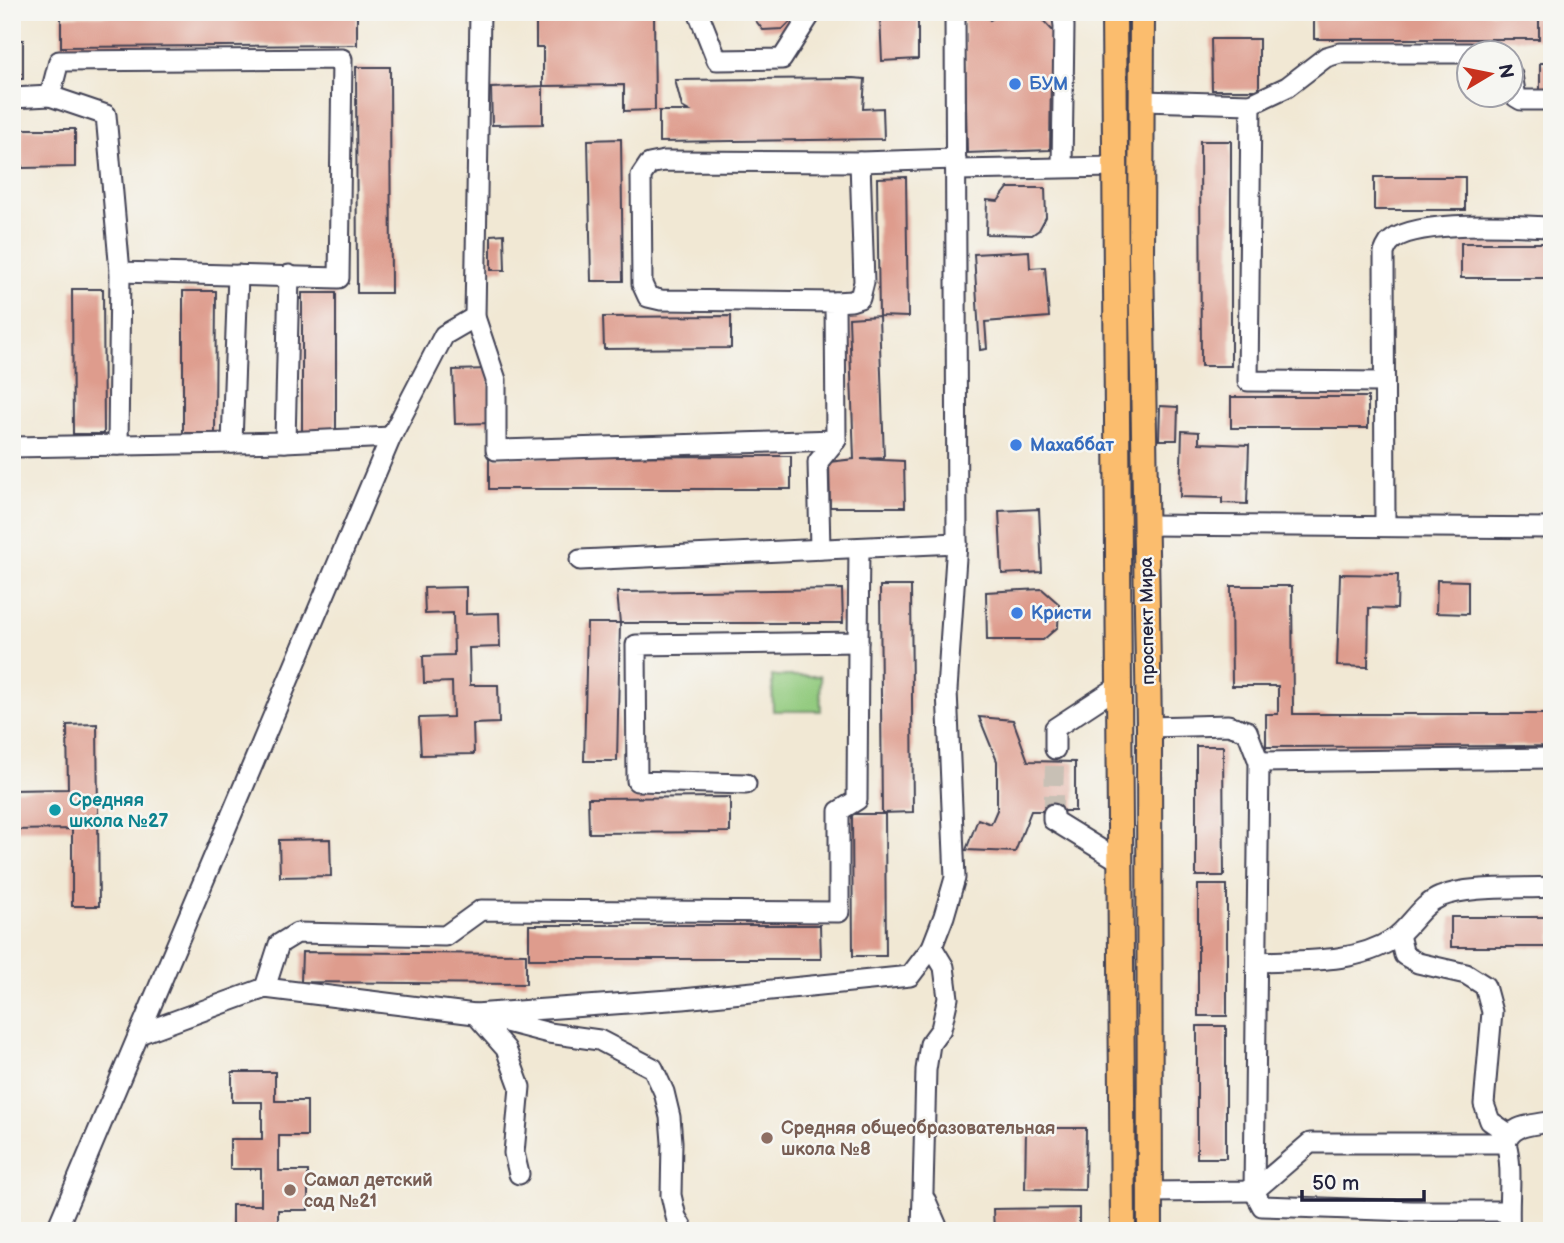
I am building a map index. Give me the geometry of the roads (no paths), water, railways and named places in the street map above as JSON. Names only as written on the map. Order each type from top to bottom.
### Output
[{"type":"main road","name":"проспект Мира","points":[[1114,12],[1123,1231]]},
{"type":"main road","name":"проспект Мира","points":[[1142,12],[1141,257],[1149,727],[1150,1231]]},
{"type":"main road","points":[[1114,167],[1123,173],[1130,186],[1141,257]]},
{"type":"street","points":[[480,12],[475,317],[496,380],[496,450],[836,440]]},
{"type":"street","points":[[698,12],[717,60],[782,59],[812,12]]},
{"type":"street","points":[[475,1014],[683,999],[909,976],[932,947],[955,878],[947,690],[957,543],[955,12]]},
{"type":"street","points":[[1062,12],[1062,167]]},
{"type":"street","points":[[1142,101],[1251,104],[1287,87],[1326,57],[1340,53],[1456,53]]},
{"type":"street","points":[[50,96],[59,61],[342,59],[339,278],[120,272]]},
{"type":"street","points":[[12,98],[50,96],[106,115],[120,272],[118,445]]},
{"type":"street","points":[[1526,100],[1552,100]]},
{"type":"street","points":[[1251,104],[1248,381],[1384,382]]},
{"type":"street","points":[[860,162],[864,282],[860,298],[835,302],[662,300],[648,297],[642,285],[641,176],[649,164],[664,161],[860,162],[1114,167]]},
{"type":"street","points":[[1385,525],[1384,253],[1390,242],[1409,232],[1437,228],[1474,225],[1552,227]]},
{"type":"street","points":[[232,443],[238,275]]},
{"type":"street","points":[[285,442],[289,275]]},
{"type":"street","points":[[820,549],[818,462],[836,440],[835,302]]},
{"type":"street","points":[[56,1231],[391,437],[444,335],[475,317]]},
{"type":"street","points":[[12,447],[285,442],[391,437]]},
{"type":"street","points":[[1145,525],[1552,528]]},
{"type":"street","points":[[580,560],[957,543]]},
{"type":"street","points":[[265,988],[279,944],[297,933],[445,936],[481,910],[839,912],[839,811],[857,800],[859,548]]},
{"type":"street","points":[[746,784],[637,781],[636,645],[858,642]]},
{"type":"street","points":[[1055,749],[1055,727],[1119,686]]},
{"type":"street","points":[[1149,727],[1228,725],[1247,731],[1259,762],[1254,1191],[1262,1206],[1508,1210]]},
{"type":"street","points":[[1259,762],[1552,758]]},
{"type":"street","points":[[1053,814],[1053,820],[1121,862]]},
{"type":"street","points":[[1258,962],[1347,957],[1381,947],[1399,935],[1420,911],[1438,898],[1455,891],[1552,887]]},
{"type":"street","points":[[1399,935],[1404,955],[1418,963],[1466,974],[1485,986],[1492,1012],[1484,1104],[1490,1121],[1507,1139],[1511,1160],[1508,1210],[1510,1231]]},
{"type":"street","points":[[922,1231],[926,1070],[930,1044],[941,1029],[948,998],[944,967],[932,947]]},
{"type":"street","points":[[139,1034],[265,988],[475,1014],[550,1033],[599,1040],[653,1068],[664,1092],[672,1142],[671,1195],[676,1217],[684,1231]]},
{"type":"street","points":[[475,1014],[506,1049],[520,1087],[514,1153],[519,1174]]},
{"type":"street","points":[[1150,1192],[1254,1191],[1310,1143],[1507,1139],[1517,1128],[1552,1121]]},
{"type":"street","points":[[923,1194],[939,1231]]},
{"type":"street","points":[[1412,1210],[1412,1231]]},
{"type":"tunnel","points":[[1053,814],[1055,749]]},
{"type":"place","name":"БУМ","points":[[1015,84]]},
{"type":"place","name":"Махаббат","points":[[1016,445]]},
{"type":"place","name":"Кристи","points":[[1017,613]]},
{"type":"place","name":"Средняя школа №27","points":[[55,810]]},
{"type":"place","name":"Средняя общеобразовательная школа №8","points":[[767,1138]]},
{"type":"place","name":"Самал детский сад №21","points":[[290,1190]]}]
